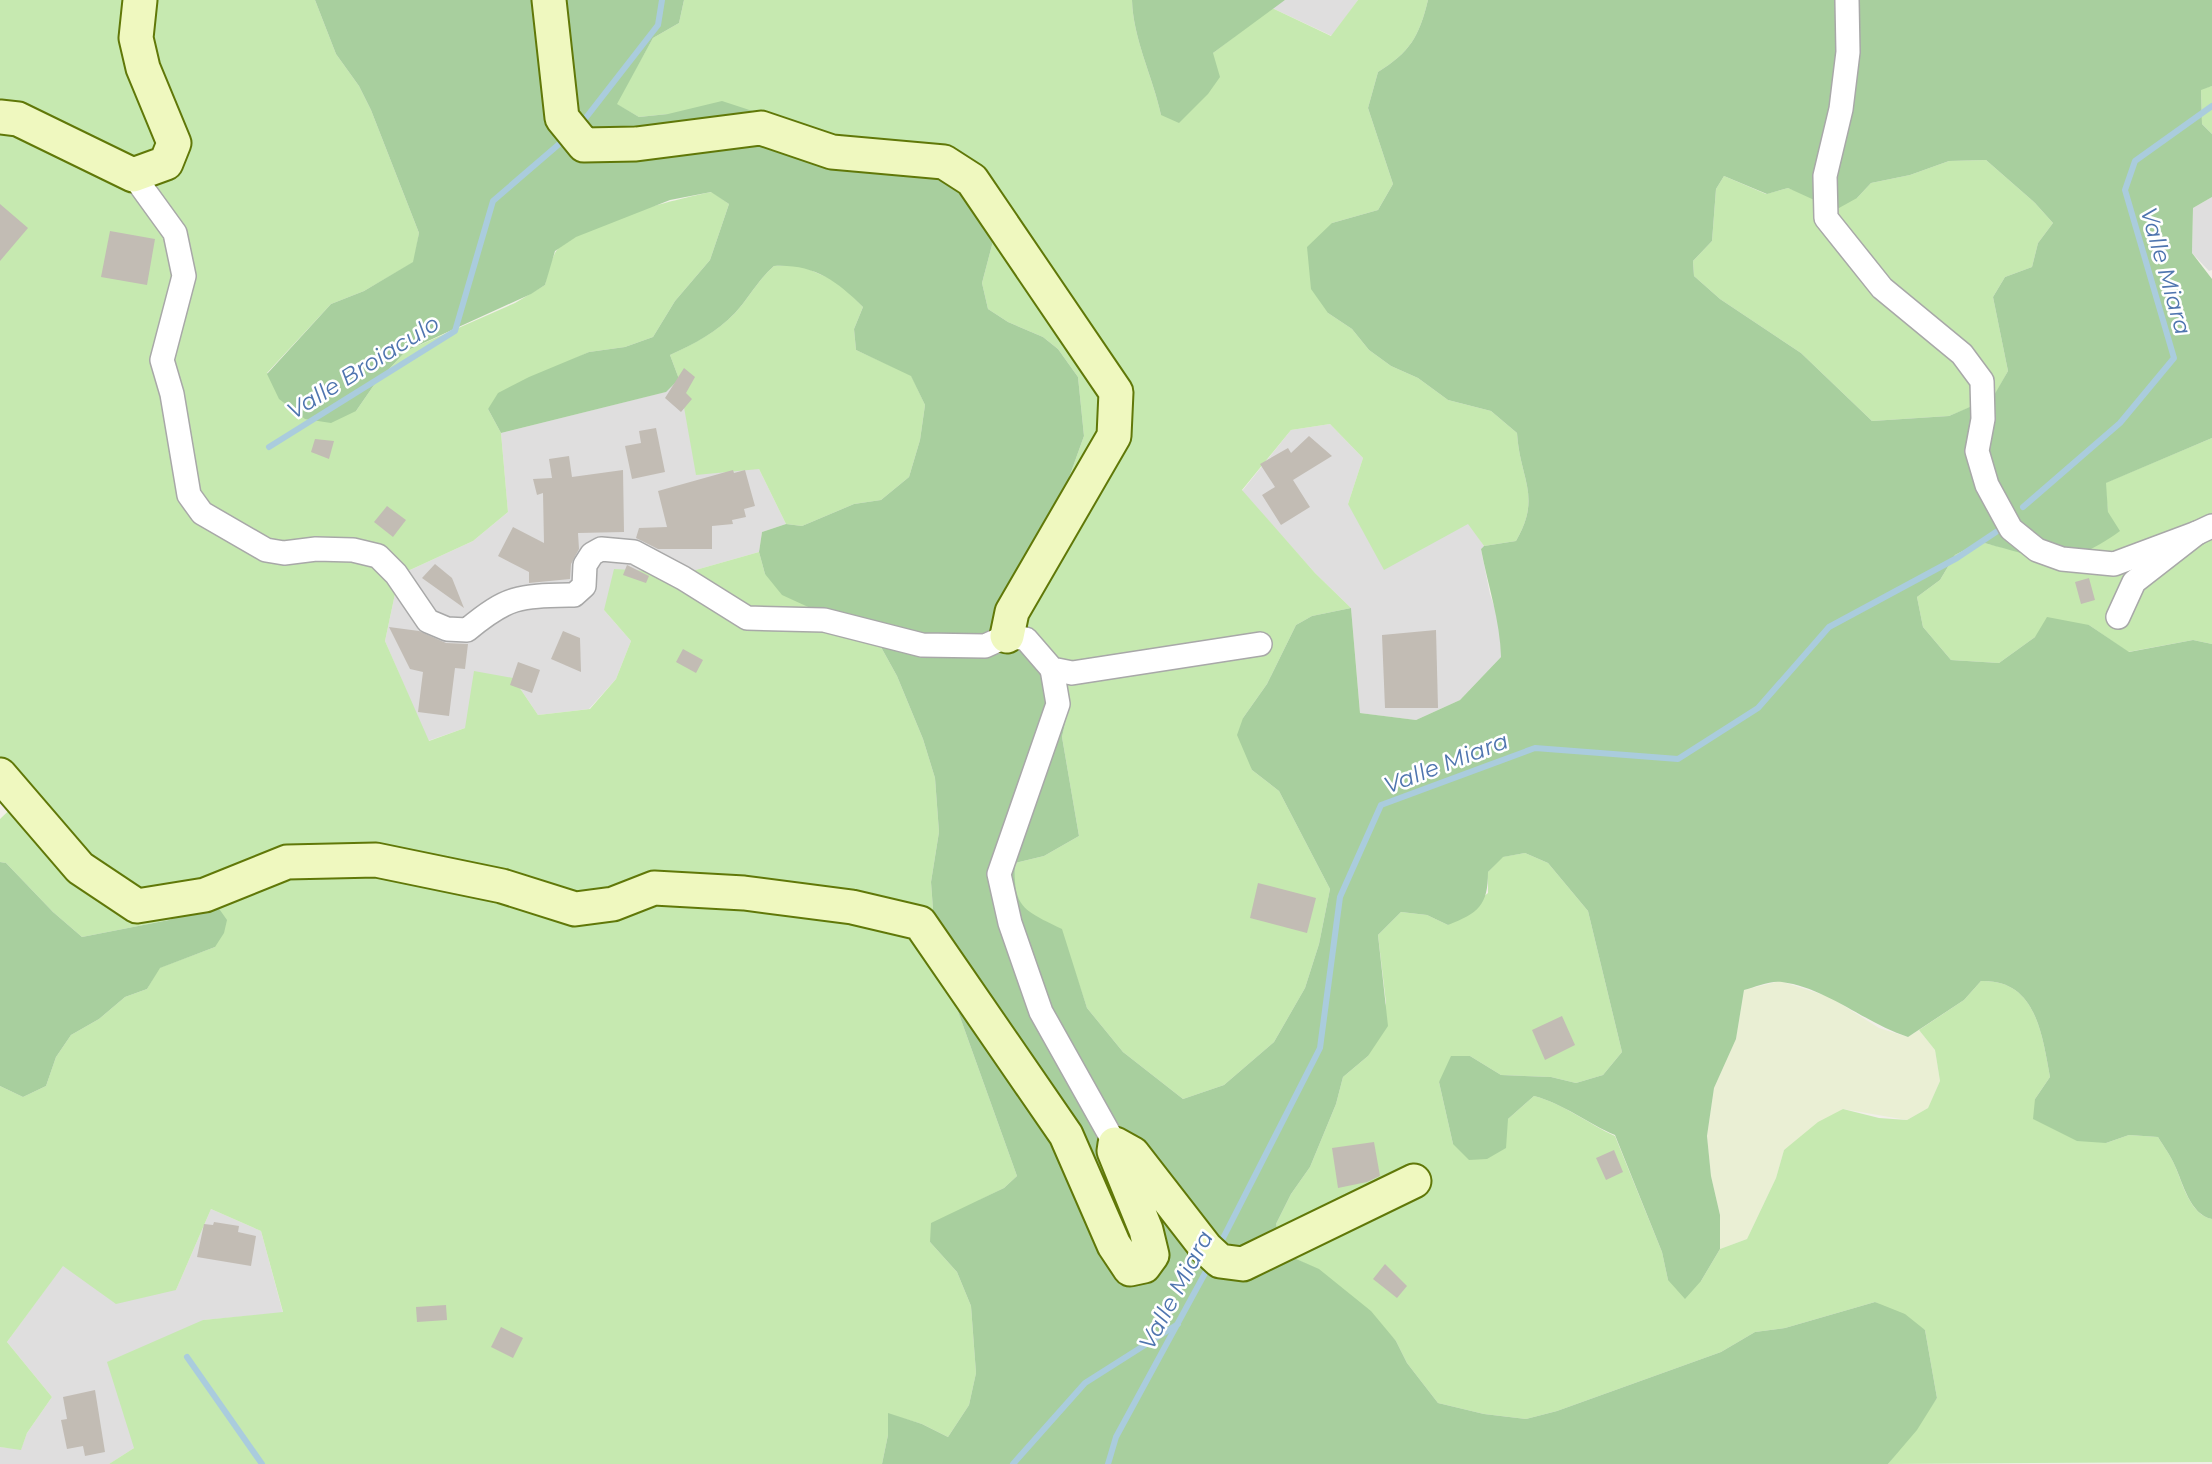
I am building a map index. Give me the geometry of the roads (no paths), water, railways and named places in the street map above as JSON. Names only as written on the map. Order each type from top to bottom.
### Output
[{"type":"street","points":[[133,175],[166,163],[174,143],[136,38],[140,0]]},
{"type":"street","points":[[549,0],[562,118],[574,132],[636,144],[761,128],[832,152],[944,162],[972,180],[1116,392],[1114,436],[1012,612],[1006,636]]},
{"type":"street","points":[[1847,0],[1848,52],[1840,108],[1825,176],[1826,218],[1882,288],[1962,354],[1982,381],[1983,419],[1977,451],[1987,485],[2011,530],[2037,550],[2062,559],[2114,564],[2204,529]]},
{"type":"street","points":[[0,117],[18,119],[133,175],[175,233],[184,276],[162,360],[172,394],[189,495],[202,513],[266,550],[284,553],[316,549],[353,550],[378,556],[397,574],[428,621],[447,629],[467,630],[492,609],[523,596],[574,595],[583,586],[585,565],[592,554],[601,549],[634,552],[683,578],[747,618],[824,620],[922,645],[985,646],[1006,636],[1026,639],[1052,669],[1058,704],[999,874],[1010,922],[1041,1012],[1115,1143],[1133,1154],[1213,1254],[1243,1264],[1414,1181]]},
{"type":"street","points":[[2118,617],[2134,582],[2204,529]]},
{"type":"street","points":[[1052,669],[1072,673],[1260,644]]},
{"type":"street","points":[[0,775],[80,868],[137,906],[205,895],[287,862],[376,860],[502,886],[575,909],[613,904],[654,888],[744,893],[852,907],[920,923],[1066,1135],[1114,1245],[1130,1269],[1144,1266],[1152,1255],[1146,1230],[1114,1151],[1115,1143]]},
{"type":"waterway","name":"Valle Broiaculo","points":[[581,124],[658,25],[662,0]]},
{"type":"waterway","name":"Valle Miara","points":[[2023,507],[2120,423],[2174,358],[2125,190],[2135,161],[2212,106]]},
{"type":"waterway","name":"Valle Broiaculo","points":[[269,447],[455,331],[493,201],[565,139]]},
{"type":"waterway","name":"Valle Miara","points":[[1218,1248],[1320,1048],[1340,897],[1381,805],[1535,748],[1678,759],[1758,708],[1829,627],[1957,558],[1996,532]]},
{"type":"waterway","name":"Valle Miara","points":[[1108,1464],[1116,1437],[1210,1264]]},
{"type":"waterway","points":[[1013,1464],[1085,1383],[1178,1324]]},
{"type":"waterway","points":[[187,1357],[262,1464]]}]
